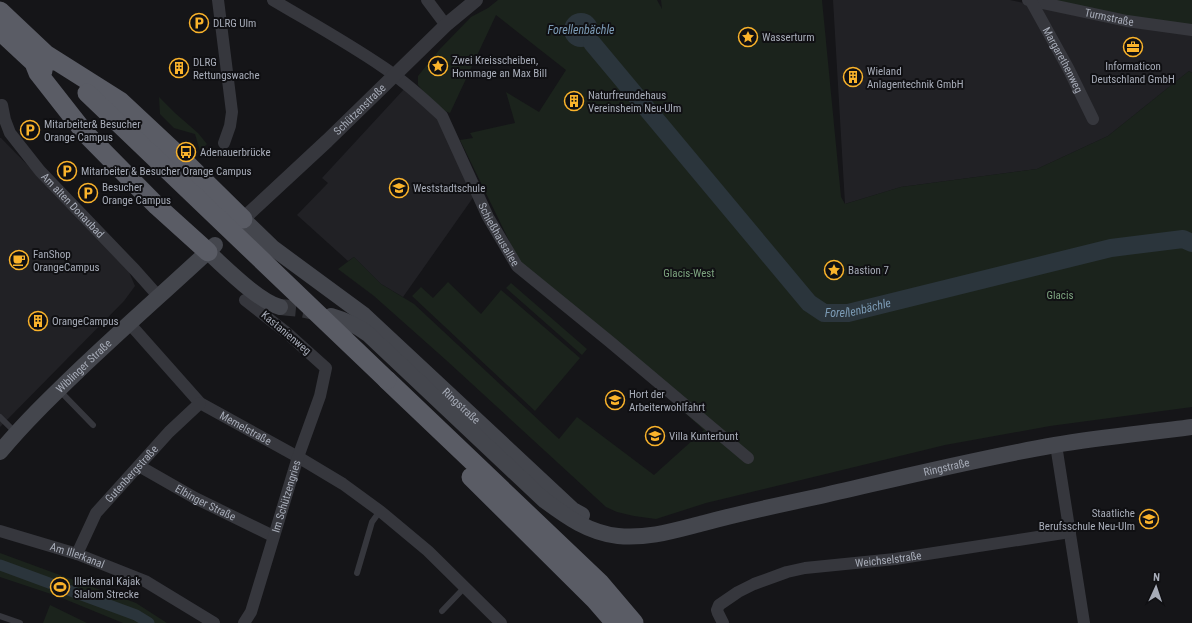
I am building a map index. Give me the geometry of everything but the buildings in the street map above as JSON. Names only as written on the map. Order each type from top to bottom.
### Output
[{"type":"highway","points":[[0,11],[39,58],[383,385],[600,583],[634,623]]},
{"type":"highway","points":[[0,31],[39,58],[120,101],[180,157],[239,222]]},
{"type":"highway","points":[[39,58],[38,73],[85,133],[154,203],[212,249]]},
{"type":"highway","points":[[383,385],[450,456],[595,600],[615,623]]},
{"type":"main road","name":"Ringstraße","points":[[239,222],[364,315],[573,510],[600,525],[622,528],[653,529],[704,523]]},
{"type":"main road","name":"Wiblinger Straße","points":[[0,452],[16,433],[59,390],[129,323],[212,249]]},
{"type":"main road","points":[[212,249],[260,298],[280,307]]},
{"type":"main road","name":"Ringstraße","points":[[330,316],[342,319],[355,325],[368,334],[544,500],[565,516],[586,528],[620,537],[666,533],[955,465],[1056,445],[1192,427]]},
{"type":"street","name":"Schießhausallee","points":[[273,0],[382,66],[442,116],[488,217],[517,266],[748,458]]},
{"type":"street","points":[[427,0],[442,20],[447,24]]},
{"type":"street","name":"Schützenstraße","points":[[239,222],[333,136],[447,24],[476,0]]},
{"type":"street","name":"Turmstraße","points":[[1029,0],[1128,21],[1192,30]]},
{"type":"street","name":"Margarethenweg","points":[[1029,0],[1068,68],[1093,119]]},
{"type":"street","points":[[216,7],[232,112],[230,126],[224,143]]},
{"type":"street","name":"Am alten Donaubad","points":[[2,105],[5,120],[10,133],[40,171],[143,278],[159,297]]},
{"type":"street","name":"Kastanienweg","points":[[245,300],[287,333],[326,368]]},
{"type":"street","name":"Memelstraße","points":[[129,323],[200,404],[298,457],[343,484],[380,511],[428,551],[501,623]]},
{"type":"street","name":"Im Schützengries","points":[[244,623],[251,612],[298,457],[320,396],[326,368]]},
{"type":"street","name":"Gutenbergstraße","points":[[77,554],[96,513],[140,466],[169,432],[200,404]]},
{"type":"street","points":[[1056,445],[1070,532],[1081,623]]},
{"type":"street","name":"Elbinger Straße","points":[[140,466],[202,501],[273,536]]},
{"type":"street","name":"Am Illerkanal","points":[[0,531],[77,554],[145,581],[214,623]]},
{"type":"street","name":"Weichselstraße","points":[[723,623],[717,610],[719,604],[754,584],[786,572],[806,568],[895,559],[1070,532]]},
{"type":"lane","points":[[59,390],[93,425]]},
{"type":"lane","points":[[0,417],[16,433]]},
{"type":"lane","points":[[357,573],[372,522],[380,511]]},
{"type":"lane","points":[[442,612],[464,588]]},
{"type":"lane","points":[[0,616],[20,623]]},
{"type":"shaded area","points":[[833,0],[1010,0],[1069,13],[1192,35],[1192,73],[1189,71],[1108,136],[1037,169],[901,187],[845,204]]},
{"type":"shaded area","name":"Weststadtschule","points":[[406,87],[436,111],[477,192],[403,297],[381,284],[354,257],[348,261],[297,215],[328,183],[322,178]]},
{"type":"shaded area","points":[[0,138],[111,250],[129,272],[135,286],[124,301],[0,427]]},
{"type":"green space","name":"Glacis","points":[[498,0],[657,0],[662,9],[661,0],[822,0],[841,197],[845,204],[901,187],[1037,169],[1108,136],[1189,71],[1192,73],[1192,407],[1050,426],[945,445],[706,503],[656,519],[617,512],[606,507],[374,296],[338,269],[354,257],[381,284],[414,304],[559,439],[577,417],[654,475],[704,430],[520,263],[460,140],[473,138],[470,133],[515,123],[506,92],[539,112],[566,70],[496,15],[450,113],[437,108],[418,85],[418,76],[440,49],[471,17],[488,8]]},
{"type":"green space","points":[[1046,0],[1192,0],[1192,26],[1134,19]]},
{"type":"green space","points":[[159,97],[198,133],[207,144],[200,151],[195,134],[174,128],[160,114]]},
{"type":"green space","points":[[448,282],[481,314],[501,290],[580,358],[535,411],[412,296],[421,287],[433,298]]},
{"type":"green space","points":[[511,283],[587,349],[582,355],[506,288]]},
{"type":"green space","name":"Illerkanal Kajak Slalom Strecke","points":[[0,553],[136,603],[167,623],[123,623],[57,596],[0,577]]},
{"type":"green space","points":[[50,605],[87,623],[43,623]]},
{"type":"water","name":"Forellenbächle","points":[[578,13],[584,13],[588,14],[595,20],[598,30],[597,37],[591,44],[584,47],[578,47],[574,46],[567,40],[564,33],[564,27],[565,23],[571,16]]},
{"type":"waterway","name":"Forellenbächle","points":[[592,43],[809,303],[824,313],[848,313],[1111,248],[1183,239],[1192,243]]},
{"type":"waterway","points":[[0,565],[136,615],[149,623]]},
{"type":"tunnel","points":[[280,307],[301,309],[319,313]]},
{"type":"place","name":"DLRG Ulm","points":[[199,23]]},
{"type":"place","name":"Wasserturm","points":[[748,37]]},
{"type":"place","name":"Informaticon Deutschland GmbH","points":[[1133,47]]},
{"type":"place","name":"Zwei Kreisscheiben, Hommage an Max Bill","points":[[438,66]]},
{"type":"place","name":"DLRG Rettungswache","points":[[179,68]]},
{"type":"place","name":"Wieland Anlagentechnik GmbH","points":[[853,77]]},
{"type":"place","name":"Naturfreundehaus Vereinsheim Neu-Ulm","points":[[574,101]]},
{"type":"place","name":"Mitarbeiter& Besucher Orange Campus","points":[[30,130]]},
{"type":"place","name":"Adenauerbrücke","points":[[186,152]]},
{"type":"place","name":"Mitarbeiter & Besucher Orange Campus","points":[[67,171]]},
{"type":"place","name":"Weststadtschule","points":[[399,188]]},
{"type":"place","name":"Besucher Orange Campus","points":[[88,193]]},
{"type":"place","name":"FanShop OrangeCampus","points":[[19,260]]},
{"type":"place","name":"Bastion 7","points":[[834,270]]},
{"type":"place","name":"OrangeCampus","points":[[38,321]]},
{"type":"place","name":"Hort der Arbeiterwohlfahrt","points":[[615,400]]},
{"type":"place","name":"Villa Kunterbunt","points":[[655,436]]},
{"type":"place","name":"Staatliche Berufsschule Neu-Ulm","points":[[1149,519]]},
{"type":"place","name":"Illerkanal Kajak Slalom Strecke","points":[[60,587]]},
{"type":"park label","name":"Glacis-West","points":[[689,273]]}]
